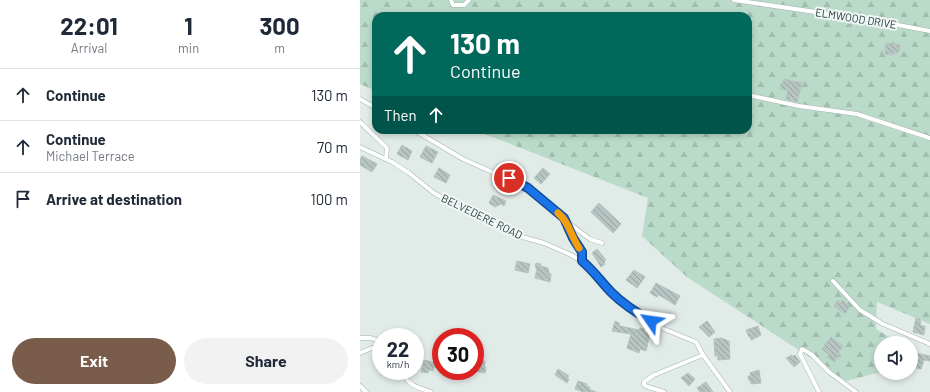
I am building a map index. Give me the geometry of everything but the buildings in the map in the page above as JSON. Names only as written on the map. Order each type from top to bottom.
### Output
[{"type":"street","points":[[451,0],[453,5],[464,5],[469,0]]},
{"type":"street","name":"ELMWOOD DRIVE","points":[[734,0],[869,20],[930,31]]},
{"type":"street","points":[[752,96],[799,106],[857,114],[930,138]]},
{"type":"street","points":[[360,99],[372,106]]},
{"type":"street","points":[[360,122],[372,134]]},
{"type":"street","points":[[372,134],[387,148],[386,159]]},
{"type":"street","points":[[421,134],[463,159],[528,188],[590,239],[602,243]]},
{"type":"street","name":"BELVEDERE ROAD","points":[[360,147],[386,159],[409,173],[434,193],[460,208],[488,220],[515,235],[544,243],[582,261],[594,271],[613,294],[638,314],[664,329],[696,342],[703,355],[730,392]]},
{"type":"street","points":[[564,218],[573,238],[582,252],[582,261]]},
{"type":"street","points":[[833,281],[860,310],[883,324],[930,344]]},
{"type":"street","points":[[360,338],[372,339]]},
{"type":"street","points":[[360,353],[372,348]]},
{"type":"street","points":[[819,392],[800,354],[802,350],[811,354],[834,375],[856,392]]},
{"type":"street","points":[[664,392],[644,385],[644,382],[654,375],[703,355]]},
{"type":"street","points":[[407,380],[410,384],[419,389],[431,392]]},
{"type":"street","points":[[360,386],[366,392]]},
{"type":"green space","points":[[360,0],[930,0],[930,324],[877,302],[876,329],[888,336],[874,336],[874,374],[846,381],[687,277],[642,236],[648,198],[485,134],[752,134],[752,12],[372,12],[372,89],[360,84]]},
{"type":"slow traffic","points":[[558,213],[568,224],[573,238],[579,248]]},
{"type":"route","points":[[509,178],[528,188],[564,218],[573,238],[582,252],[582,261],[594,271],[613,294],[638,314],[651,321]]}]
